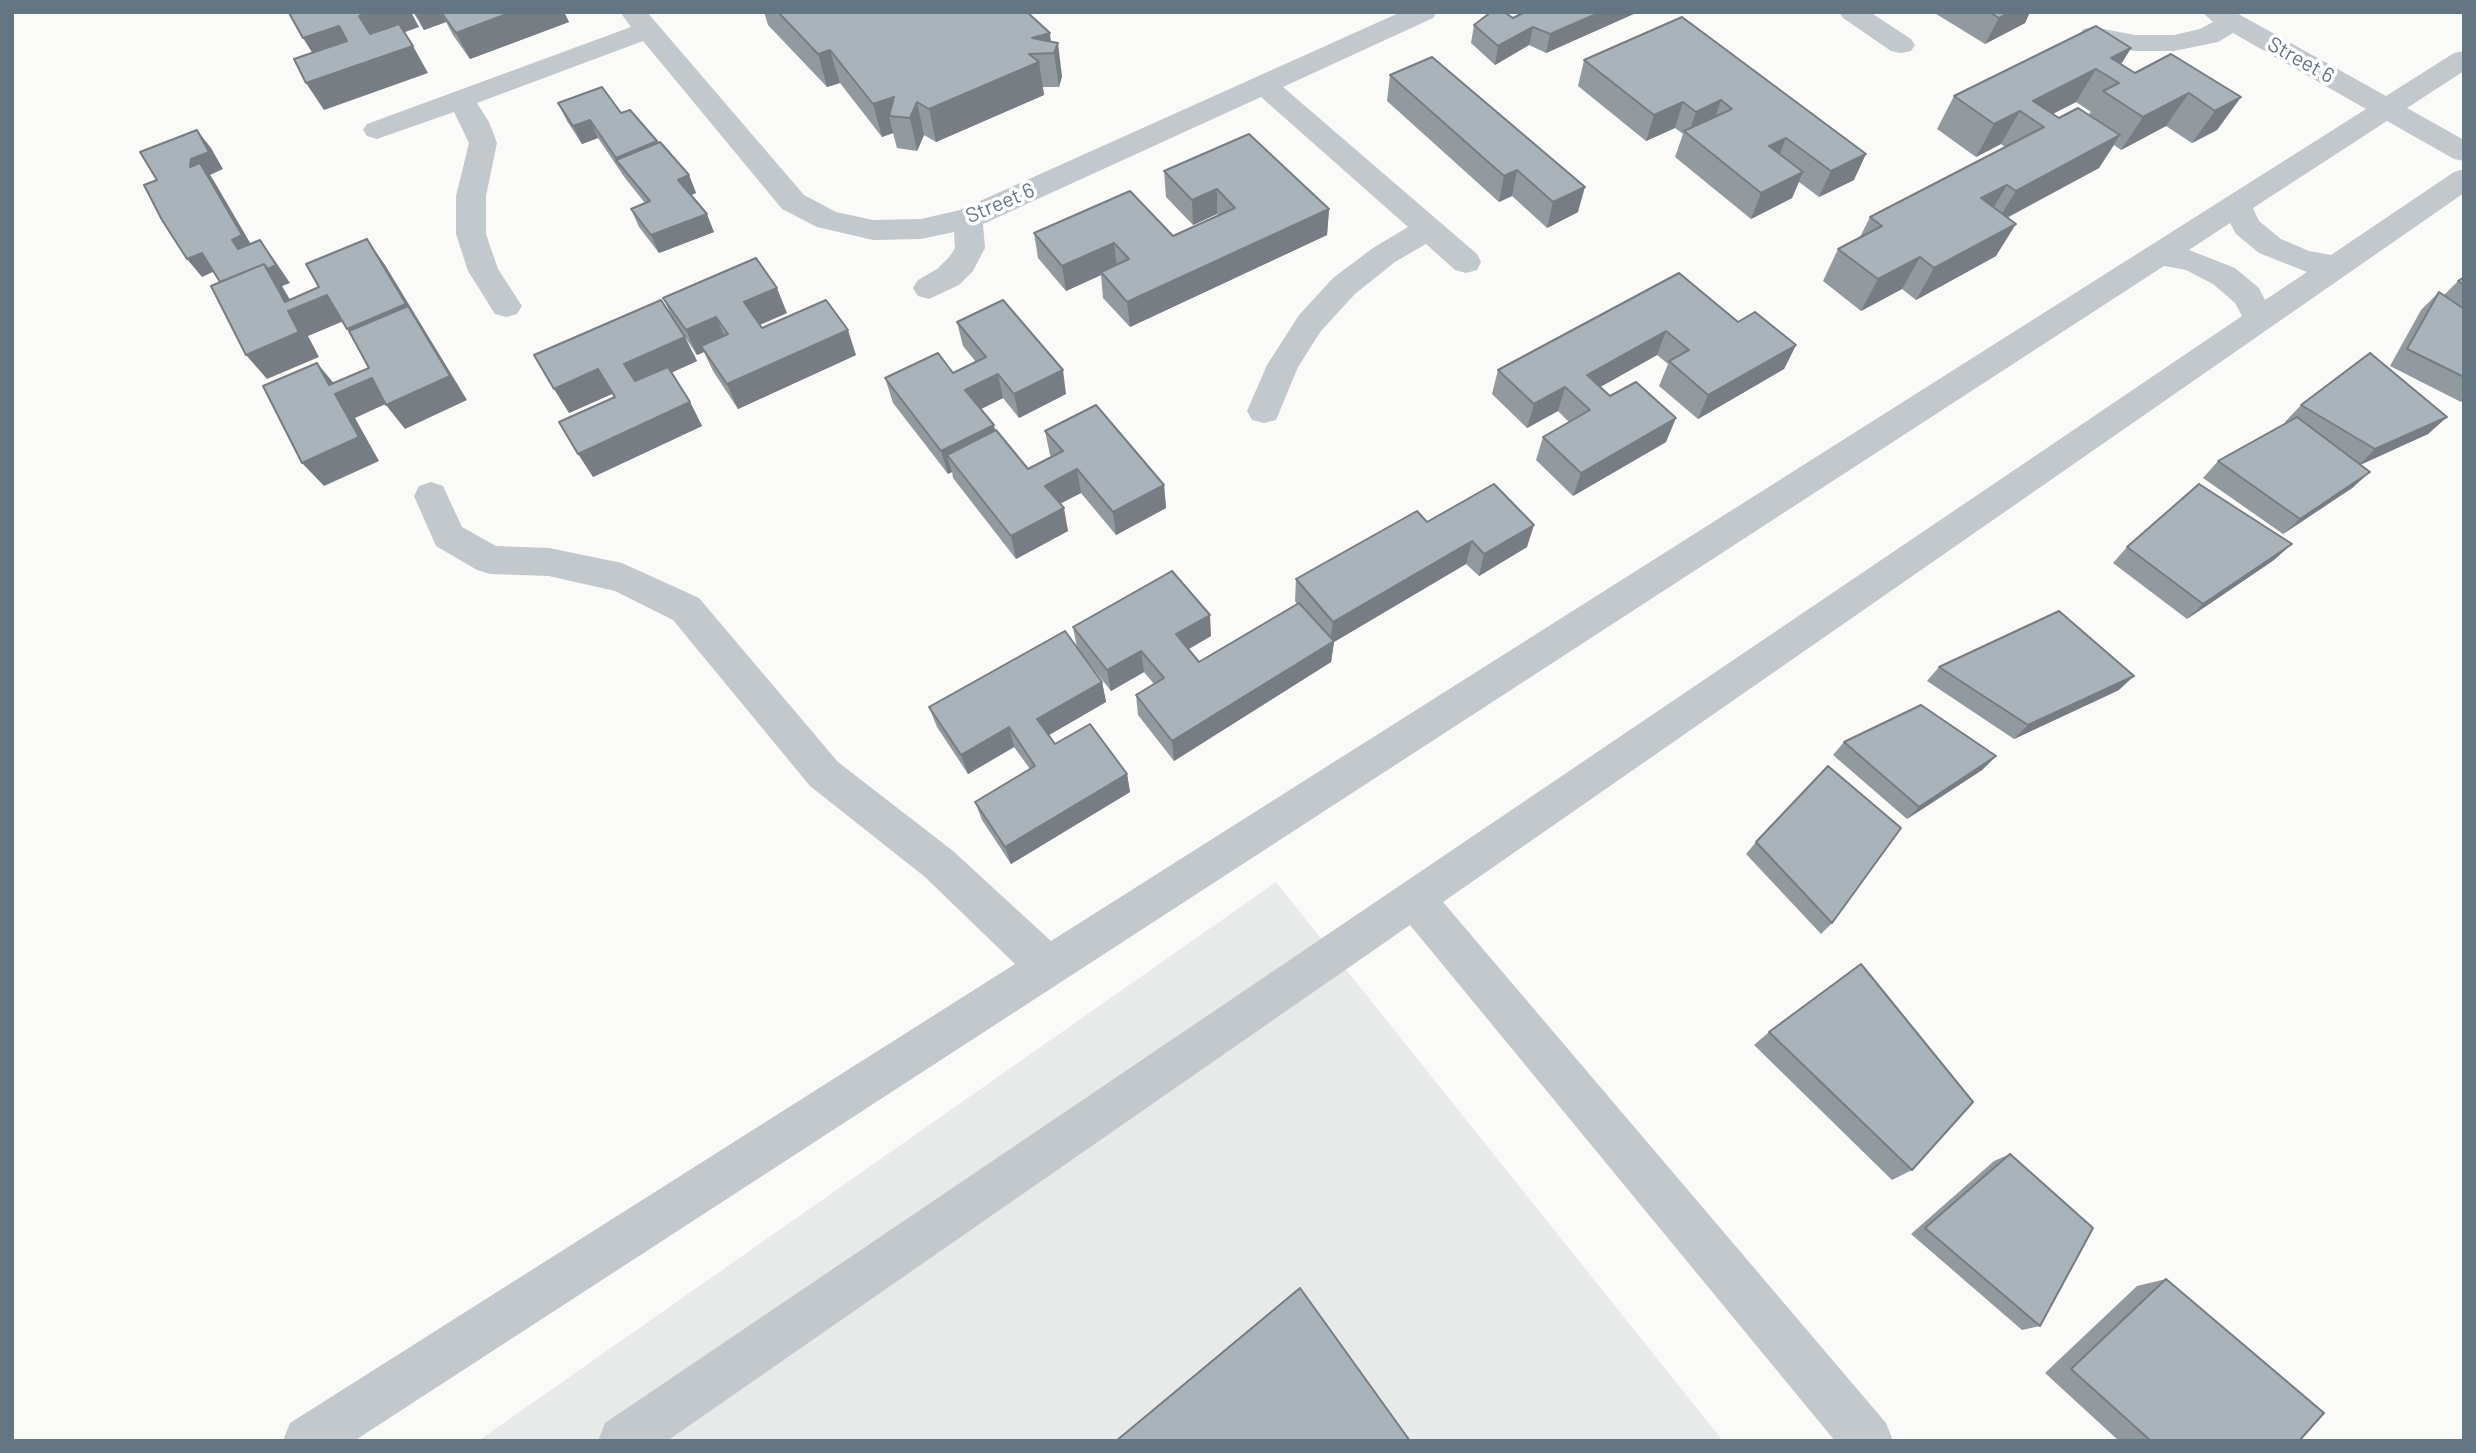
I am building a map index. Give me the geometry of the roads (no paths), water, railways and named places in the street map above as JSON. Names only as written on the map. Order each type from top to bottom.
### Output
[{"type":"street","name":"Street 6","points":[[640,21],[793,202],[828,220],[873,230],[922,229],[968,219],[1424,12]]},
{"type":"street","points":[[1852,12],[1901,45]]},
{"type":"street","name":"Street 6","points":[[2224,17],[2464,152]]},
{"type":"street","points":[[2093,35],[2135,43],[2174,43],[2208,36],[2224,17]]},
{"type":"street","points":[[377,130],[460,99],[640,21]]},
{"type":"street","points":[[308,1441],[2464,60]]},
{"type":"street","points":[[1264,85],[1466,262]]},
{"type":"street","points":[[460,99],[475,122],[483,143],[471,196],[471,234],[483,271],[506,306]]},
{"type":"street","points":[[623,1441],[2464,179]]},
{"type":"street","points":[[2237,206],[2247,227],[2270,246],[2302,260],[2335,267]]},
{"type":"street","points":[[929,288],[948,277],[970,248],[968,219]]},
{"type":"street","points":[[1264,411],[1283,365],[1310,323],[1343,286],[1384,255],[1428,229]]},
{"type":"street","points":[[2161,255],[2193,261],[2224,276],[2248,296],[2259,319]]},
{"type":"street","points":[[431,496],[447,536],[490,560],[549,562],[622,578],[686,609],[824,774],[939,864],[1048,967]]},
{"type":"street","points":[[1415,900],[1868,1441]]}]
